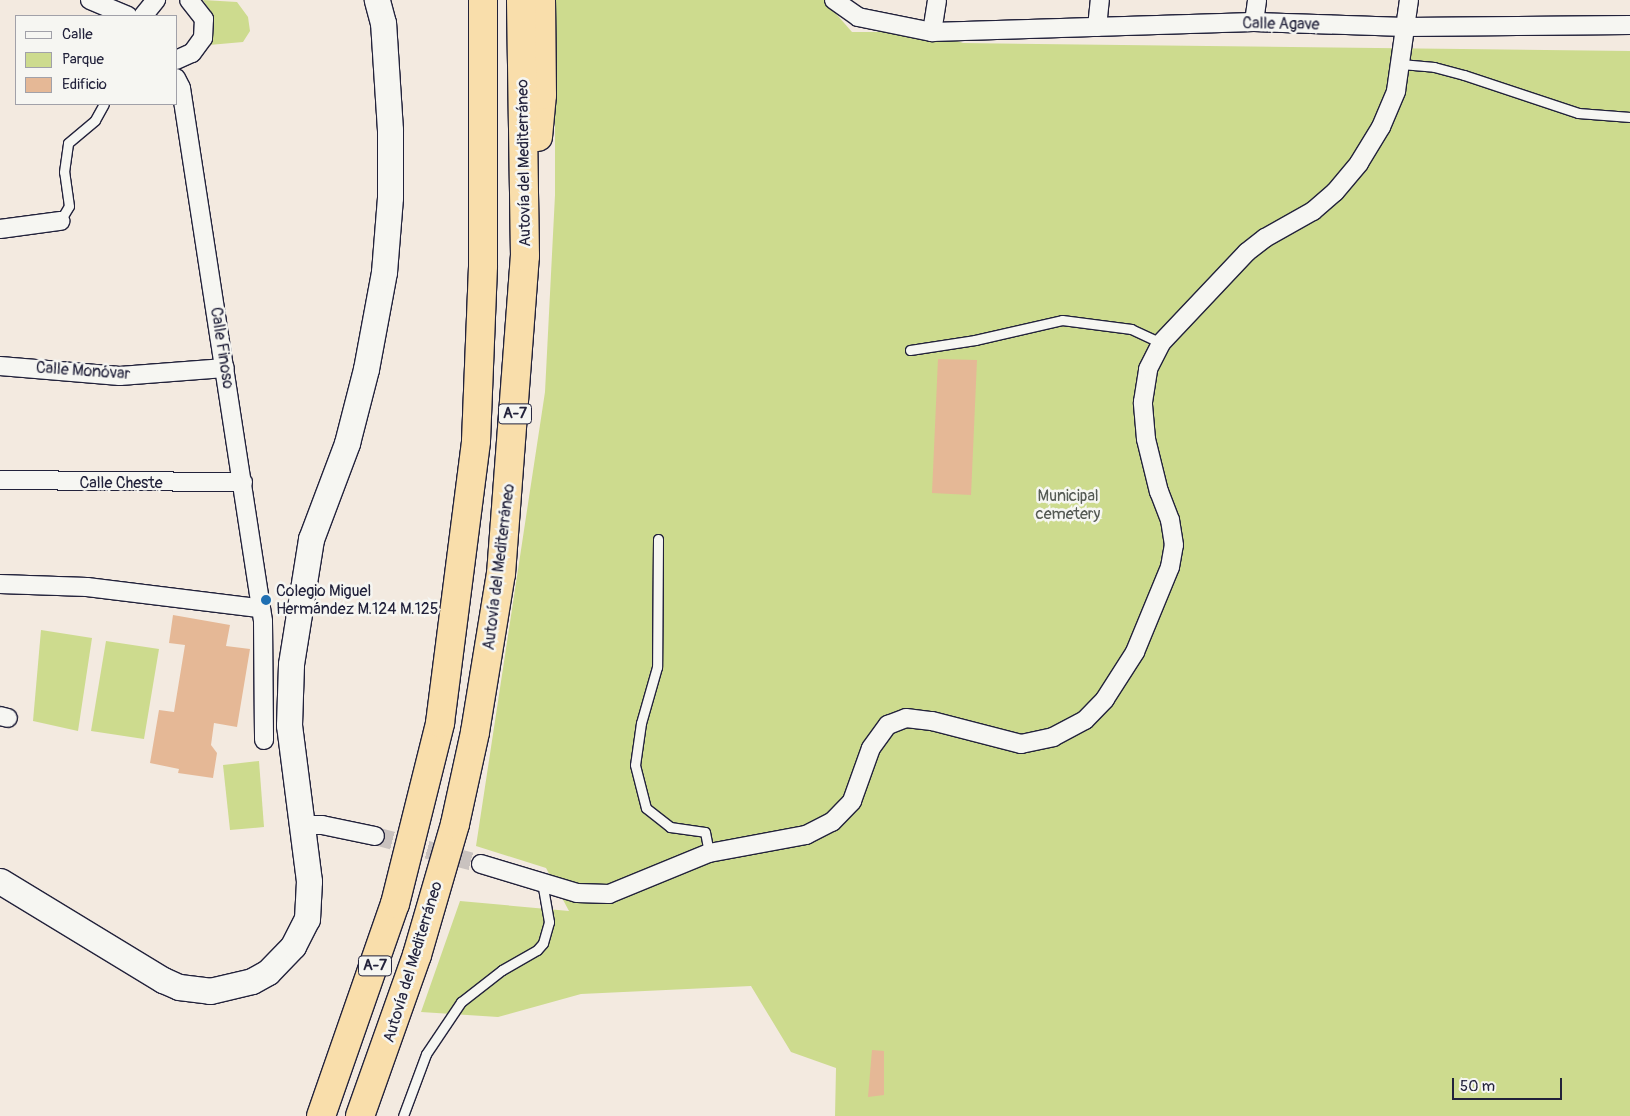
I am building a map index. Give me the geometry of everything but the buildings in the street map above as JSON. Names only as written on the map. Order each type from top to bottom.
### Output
[{"type":"highway","name":"A-7","points":[[322,1116],[395,904],[440,723],[476,441],[483,265],[482,0]]},
{"type":"highway","name":"Autovía del Mediterráneo","points":[[360,1116],[417,955],[454,824],[475,732],[501,574],[525,256],[521,0]]},
{"type":"highway","points":[[525,256],[542,95],[542,0]]},
{"type":"street","points":[[90,0],[126,15]]},
{"type":"street","name":"Calle Finoso","points":[[189,0],[200,10],[205,28],[203,38],[184,56],[179,83],[243,482],[261,615],[264,740]]},
{"type":"street","points":[[0,881],[179,988],[210,991],[232,988],[252,981],[281,961],[307,919],[309,882],[300,825],[289,725],[291,664],[297,616],[312,539],[347,443],[366,369],[384,272],[390,197],[390,130],[383,23],[377,0]]},
{"type":"street","name":"Calle Agave","points":[[834,0],[858,17],[932,32],[1254,22],[1405,27],[1630,25]]},
{"type":"street","points":[[932,32],[936,0]]},
{"type":"street","points":[[1096,27],[1100,0]]},
{"type":"street","points":[[1254,22],[1257,0]]},
{"type":"street","points":[[481,864],[576,893],[609,894],[709,853],[806,835],[832,822],[852,800],[871,748],[888,725],[906,718],[932,720],[1020,744],[1053,737],[1085,720],[1105,699],[1135,652],[1170,567],[1173,552],[1170,520],[1159,492],[1146,439],[1143,402],[1148,369],[1161,343],[1247,252],[1265,238],[1313,211],[1336,192],[1360,163],[1381,127],[1396,91],[1409,0]]},
{"type":"street","points":[[0,229],[60,221]]},
{"type":"street","name":"Calle Monóvar","points":[[0,366],[120,376],[225,368]]},
{"type":"street","name":"Calle Cheste","points":[[0,480],[243,482]]},
{"type":"street","points":[[0,584],[87,587],[261,615]]},
{"type":"street","points":[[300,825],[322,824],[375,836]]},
{"type":"lane","points":[[1401,64],[1456,73],[1578,113],[1630,118]]},
{"type":"lane","points":[[60,221],[69,206],[64,172],[68,143],[95,120],[103,105]]},
{"type":"lane","points":[[910,350],[976,340],[1062,320],[1132,329],[1161,343]]},
{"type":"lane","points":[[658,538],[657,667],[641,723],[635,765],[646,808],[670,827],[705,832],[709,853]]},
{"type":"lane","points":[[403,1116],[426,1054],[460,1002],[502,970],[537,950],[543,943],[549,922],[542,882]]},
{"type":"green space","points":[[203,0],[237,2],[248,17],[250,31],[243,42],[209,45],[214,30],[211,12]]},
{"type":"green space","name":"Municipal cemetery","points":[[555,0],[824,0],[852,32],[932,32],[963,43],[1630,51],[1630,1116],[835,1116],[836,1068],[791,1052],[751,986],[581,994],[498,1017],[421,1012],[460,901],[569,911],[546,868],[476,846],[545,392],[555,195]]},
{"type":"green space","points":[[41,630],[92,638],[78,731],[33,721]]},
{"type":"green space","points":[[106,641],[159,649],[144,739],[91,731]]},
{"type":"green space","points":[[259,761],[264,827],[230,830],[223,765]]},
{"type":"tunnel","points":[[375,836],[481,864]]},
{"type":"place","name":"Colegio Miguel Hermández M.124 M.125","points":[[266,600]]}]
